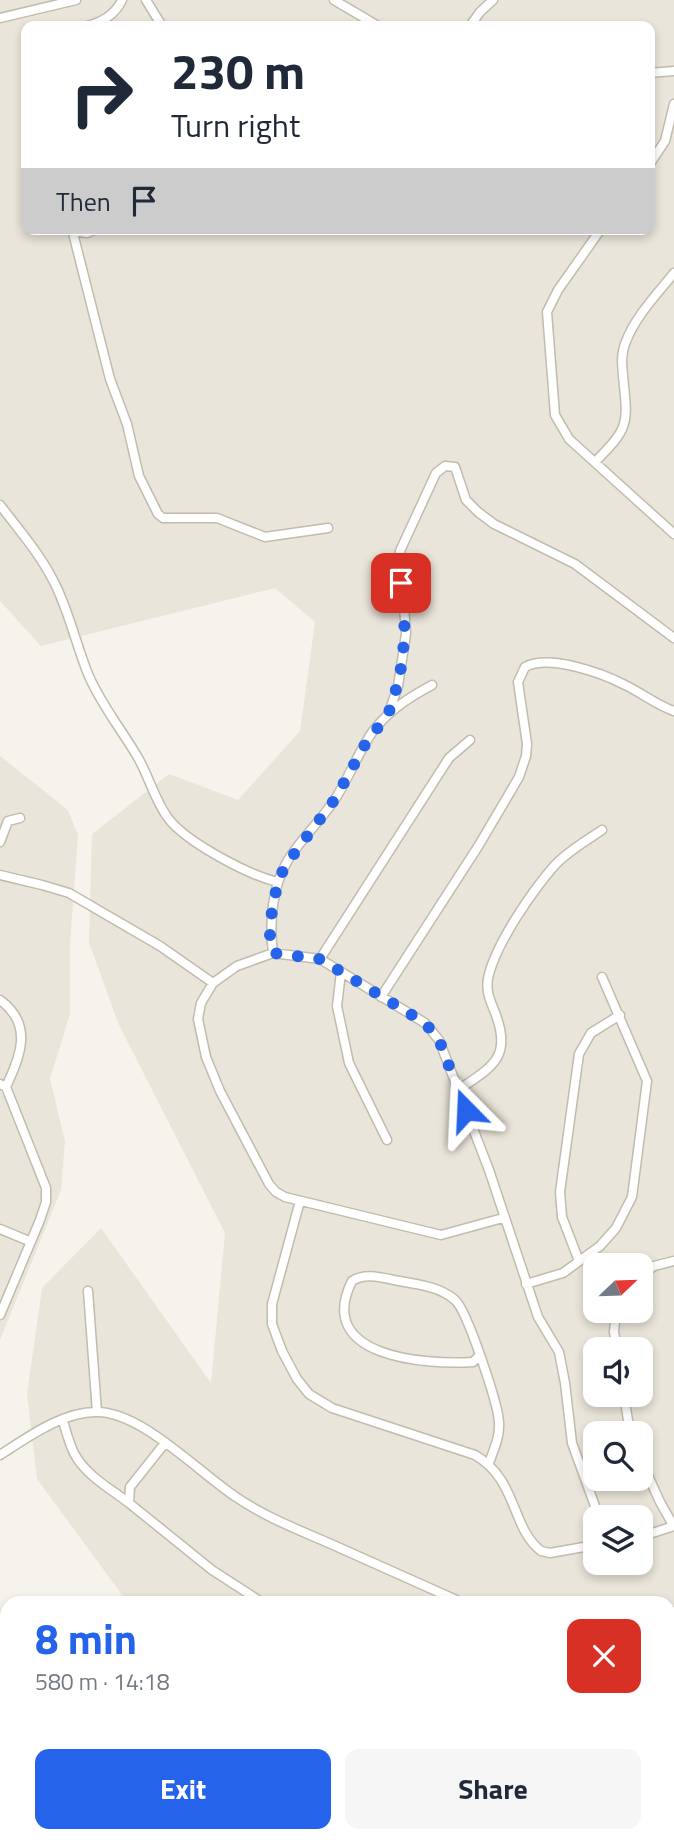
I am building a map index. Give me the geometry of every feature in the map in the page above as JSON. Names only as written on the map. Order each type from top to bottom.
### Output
[{"type":"street","points":[[0,18],[76,0]]},
{"type":"street","points":[[101,21],[117,10],[122,0]]},
{"type":"street","points":[[146,0],[159,21]]},
{"type":"street","points":[[334,0],[370,21]]},
{"type":"street","points":[[474,21],[493,0]]},
{"type":"street","points":[[655,73],[674,71]]},
{"type":"street","points":[[655,158],[669,142],[674,104]]},
{"type":"street","points":[[73,235],[110,379],[127,424],[139,477],[158,514],[163,518],[217,518],[265,537],[328,528]]},
{"type":"street","points":[[597,235],[558,290],[547,312],[555,415],[565,434],[674,534]]},
{"type":"street","points":[[595,462],[620,436],[625,426],[627,413],[622,362],[624,344],[640,317],[674,273]]},
{"type":"street","points":[[388,715],[398,686],[405,634],[400,551],[436,473],[445,466],[455,467],[466,500],[478,512],[494,524],[591,574],[674,638]]},
{"type":"street","points":[[0,505],[54,583],[89,677],[138,758],[158,802],[170,820],[223,859],[278,882]]},
{"type":"street","points":[[381,996],[479,845],[519,777],[527,744],[518,682],[525,667],[534,664],[564,665],[596,673],[628,686],[674,711]]},
{"type":"street","points":[[273,953],[271,923],[278,882],[289,858],[335,799],[367,741],[388,715],[432,685]]},
{"type":"street","points":[[320,959],[449,758],[470,740]]},
{"type":"street","points":[[0,842],[8,821],[20,818]]},
{"type":"street","points":[[458,1090],[489,1067],[502,1049],[503,1039],[486,989],[488,975],[500,944],[555,865],[602,830]]},
{"type":"street","points":[[0,875],[69,893],[160,946],[213,984]]},
{"type":"street","points":[[503,1218],[441,1236],[300,1201],[276,1192],[269,1184],[220,1091],[206,1057],[198,1019],[201,1003],[213,984],[237,966],[273,953],[320,959],[417,1017],[431,1029],[443,1049],[489,1170],[538,1317],[559,1352],[572,1443],[595,1505]]},
{"type":"street","points":[[341,972],[337,1006],[349,1063],[387,1140]]},
{"type":"street","points":[[526,1284],[553,1278],[600,1246],[616,1228],[629,1206],[636,1179],[647,1081],[602,977]]},
{"type":"street","points":[[0,1000],[12,1010],[21,1035],[20,1052],[3,1085],[46,1188],[46,1202],[40,1220],[0,1315]]},
{"type":"street","points":[[579,1261],[562,1217],[560,1192],[579,1054],[591,1033],[620,1015]]},
{"type":"street","points":[[300,1201],[272,1304],[272,1324],[282,1351],[297,1379],[309,1394],[332,1408],[475,1455],[489,1463],[507,1488],[537,1549],[550,1553],[583,1547]]},
{"type":"street","points":[[0,1229],[29,1241]]},
{"type":"street","points":[[653,1267],[674,1261]]},
{"type":"street","points":[[479,1356],[473,1362],[448,1364],[389,1355],[365,1345],[349,1331],[343,1316],[344,1298],[350,1285],[359,1277],[372,1276],[445,1293],[456,1301],[462,1309],[479,1356],[498,1411],[499,1432],[489,1463]]},
{"type":"street","points":[[88,1291],[97,1412]]},
{"type":"street","points":[[0,1455],[36,1432],[63,1421],[97,1412],[126,1418],[146,1429],[237,1498],[272,1518],[447,1596]]},
{"type":"street","points":[[63,1421],[75,1456],[80,1462],[248,1596]]},
{"type":"street","points":[[130,1503],[130,1487],[164,1443]]},
{"type":"street","points":[[653,1487],[673,1526],[653,1533]]},
{"type":"shaded area","points":[[0,0],[674,0],[674,1596],[123,1596],[37,1479],[27,1394],[42,1288],[101,1228],[211,1383],[225,1233],[118,1023],[89,942],[92,834],[169,774],[238,800],[300,731],[315,622],[275,588],[41,646],[0,601]]},
{"type":"shaded area","points":[[0,756],[68,810],[78,835],[70,944],[70,1014],[50,1079],[65,1141],[61,1190],[0,1340]]},
{"type":"route","points":[[401,583],[405,634],[398,686],[388,715],[374,729],[335,799],[289,858],[278,882],[270,935],[273,953],[320,959],[425,1023],[439,1040],[466,1110]]}]
